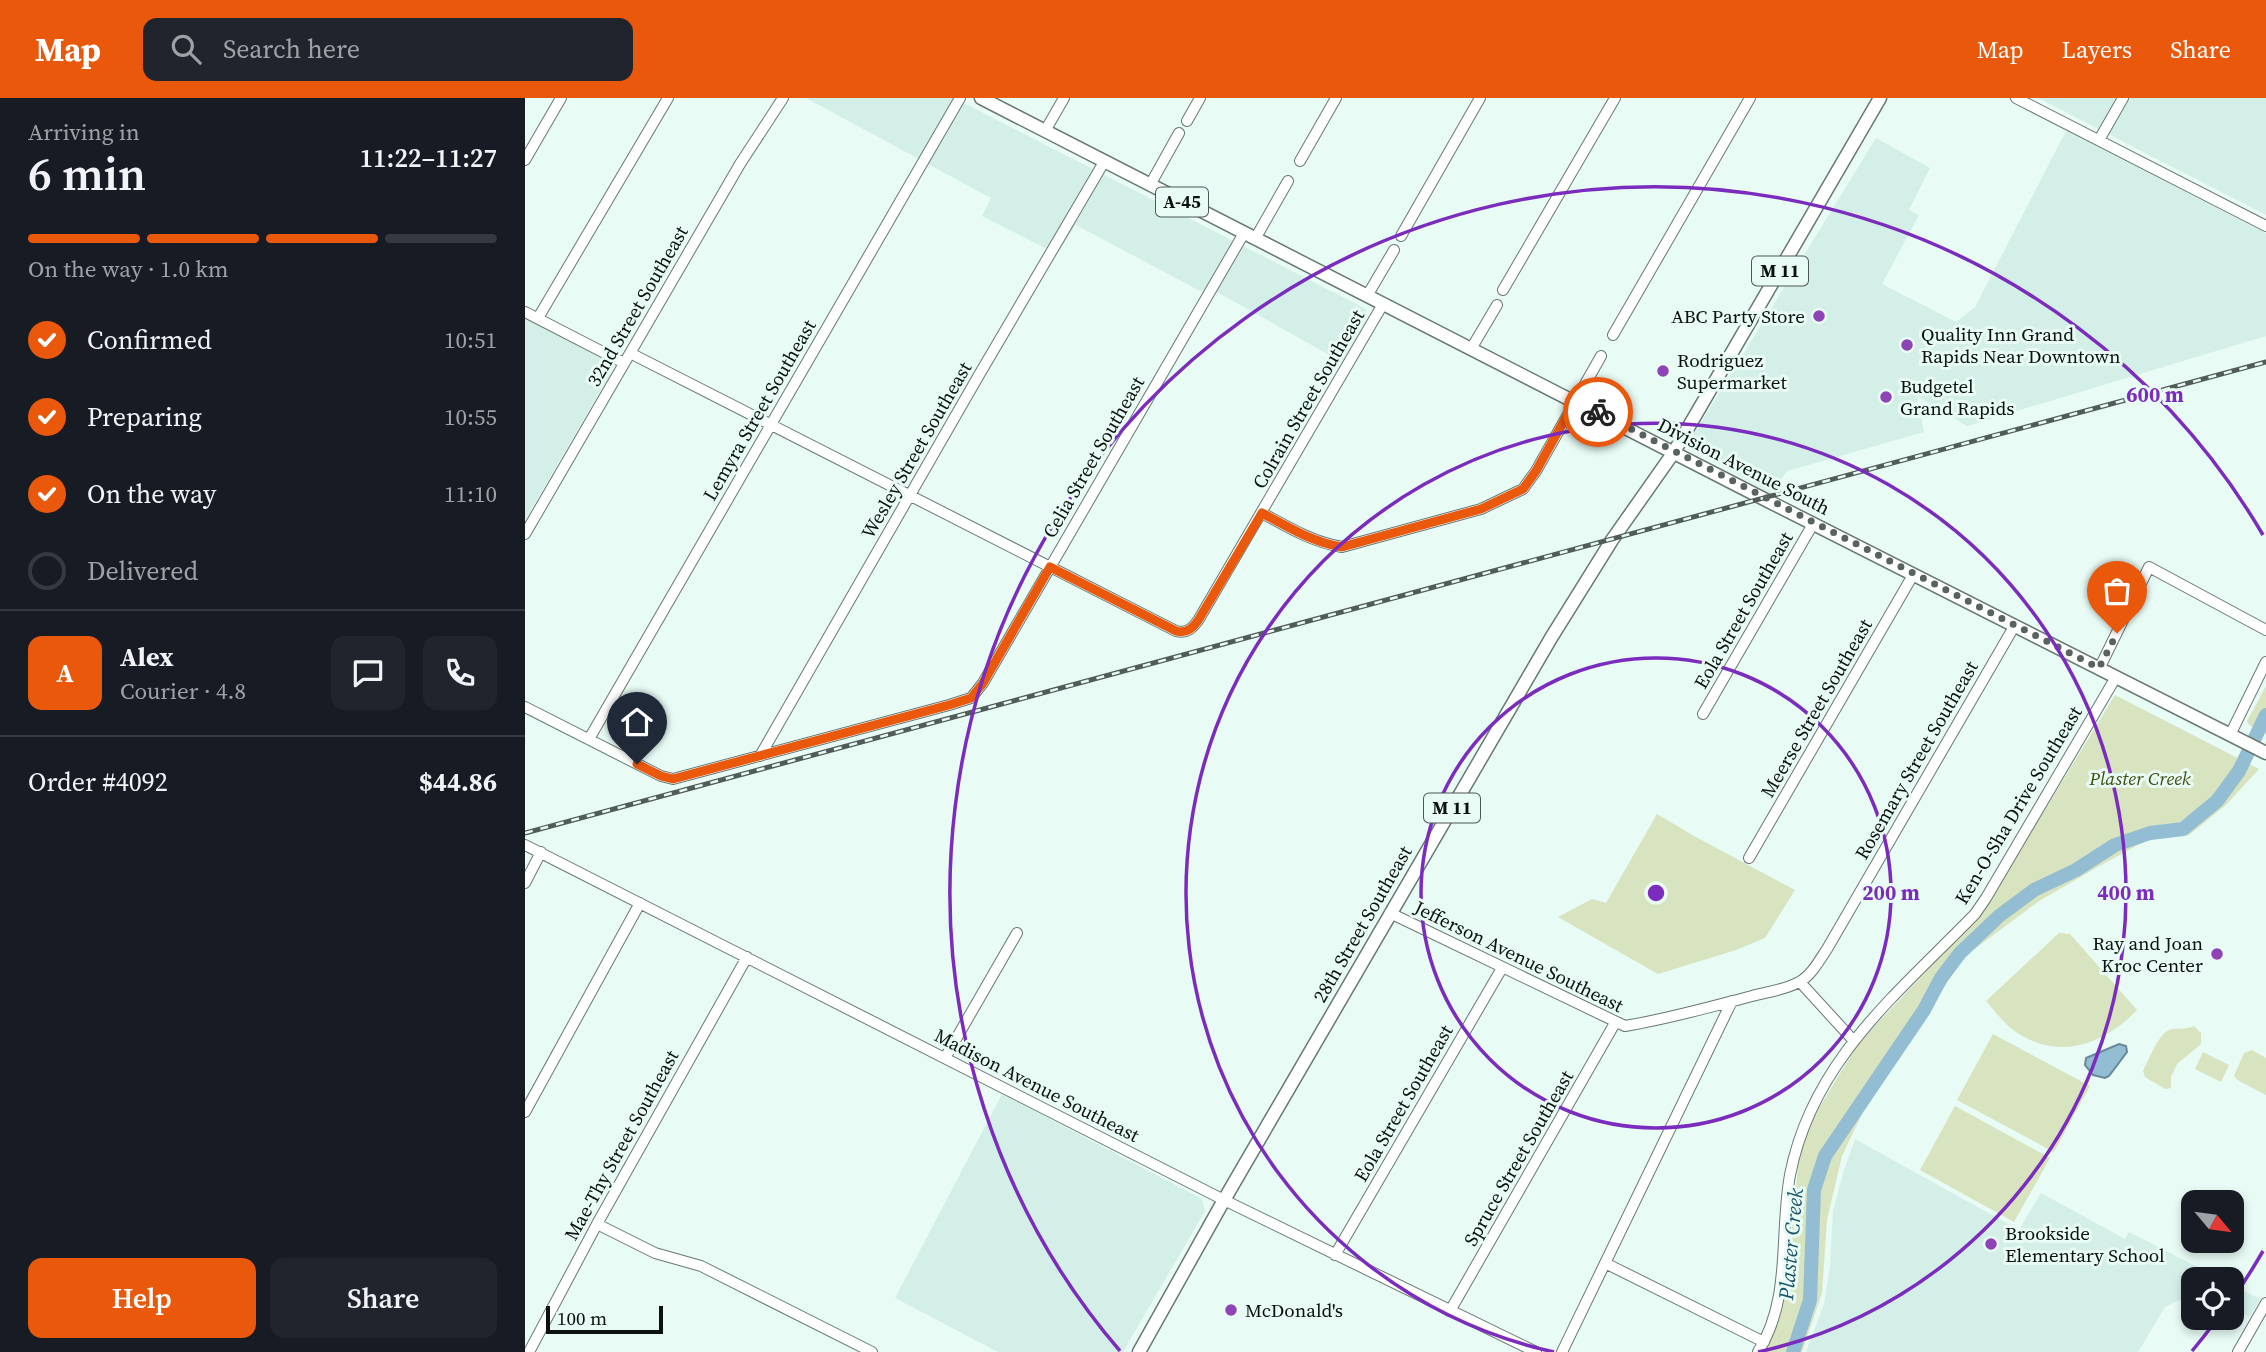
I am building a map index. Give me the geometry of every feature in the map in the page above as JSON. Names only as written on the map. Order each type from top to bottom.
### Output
[{"type":"main road","name":"Division Avenue South","points":[[981,98],[2266,753]]},
{"type":"main road","name":"M 11","points":[[1674,452],[1880,98]]},
{"type":"main road","name":"28th Street Southeast","points":[[1139,1352],[1390,913],[1582,587],[1674,452]]},
{"type":"street","points":[[525,160],[561,98]]},
{"type":"street","points":[[538,318],[668,98]]},
{"type":"street","name":"32nd Street Southeast","points":[[525,534],[751,145],[783,98]]},
{"type":"street","name":"Lemyra Street Southeast","points":[[589,739],[960,98]]},
{"type":"street","points":[[1045,131],[1064,98]]},
{"type":"street","points":[[1187,121],[1200,98]]},
{"type":"street","points":[[1300,161],[1336,98]]},
{"type":"street","points":[[1401,236],[1480,98]]},
{"type":"street","points":[[1503,290],[1615,98]]},
{"type":"street","points":[[1613,335],[1749,98]]},
{"type":"street","points":[[2016,98],[2266,226]]},
{"type":"street","points":[[2099,140],[2123,98]]},
{"type":"street","points":[[1150,185],[1179,133]]},
{"type":"street","name":"Wesley Street Southeast","points":[[760,756],[1104,162]]},
{"type":"street","name":"Celia Street Southeast","points":[[760,756],[971,698],[983,683],[1250,236],[1288,181]]},
{"type":"street","points":[[1367,296],[1394,250]]},
{"type":"street","name":"Colrain Street Southeast","points":[[1050,567],[1176,631],[1190,630],[1262,513],[1383,304]]},
{"type":"street","points":[[1471,349],[1497,305]]},
{"type":"street","points":[[525,312],[624,363]]},
{"type":"street","points":[[630,353],[1050,567]]},
{"type":"street","points":[[1262,513],[1315,540],[1342,547],[1481,509],[1523,489],[1536,471],[1601,356]]},
{"type":"street","name":"Eola Street Southeast","points":[[1703,714],[1813,524]]},
{"type":"street","points":[[2099,668],[2149,568],[2266,631]]},
{"type":"street","name":"Meerse Street Southeast","points":[[1749,858],[1913,575]]},
{"type":"street","name":"Rosemary Street Southeast","points":[[1800,982],[1826,950],[2015,625]]},
{"type":"street","points":[[2236,737],[2266,662]]},
{"type":"street","name":"Ken-O-Sha Drive Southeast","points":[[1758,1352],[1776,1310],[1782,1283],[1790,1177],[1807,1118],[1819,1092],[1853,1040],[1975,914],[2116,677]]},
{"type":"street","points":[[525,707],[661,776],[673,779],[760,756]]},
{"type":"street","name":"Madison Avenue Southeast","points":[[525,845],[1224,1200],[1536,1352]]},
{"type":"street","points":[[525,883],[541,852]]},
{"type":"street","points":[[525,1112],[640,902]]},
{"type":"street","name":"Jefferson Avenue Southeast","points":[[1390,913],[1625,1026],[1800,982]]},
{"type":"street","points":[[945,1058],[1017,933]]},
{"type":"street","name":"Mae-Thy Street Southeast","points":[[529,1352],[597,1224],[747,957]]},
{"type":"street","name":"Eola Street Southeast","points":[[1335,1255],[1502,968]]},
{"type":"street","points":[[1800,982],[1853,1040]]},
{"type":"street","points":[[1562,1352],[1732,1001]]},
{"type":"street","name":"Spruce Street Southeast","points":[[1450,1311],[1615,1023]]},
{"type":"street","points":[[597,1224],[655,1253],[701,1266],[872,1352]]},
{"type":"street","points":[[1605,1263],[1764,1342]]},
{"type":"street","points":[[2238,1352],[2262,1319],[2266,1303]]},
{"type":"shaded area","points":[[806,98],[954,98],[1366,309],[1367,318],[1342,362],[1217,292],[1213,298],[1076,225],[1057,254],[982,216],[991,198]]},
{"type":"shaded area","points":[[2038,98],[2266,98],[2266,215]]},
{"type":"shaded area","points":[[2066,131],[2266,233],[2266,336],[1967,426],[1917,396],[1924,432],[1787,471],[1771,493],[1700,454],[1693,443],[1694,434],[1876,138],[1930,168],[1909,210],[1919,215],[1882,284],[1956,322],[1975,307]]},
{"type":"shaded area","points":[[525,318],[607,360],[611,373],[525,520]]},
{"type":"shaded area","points":[[1002,1094],[1202,1199],[1205,1211],[1123,1352],[998,1352],[895,1298]]},
{"type":"shaded area","name":"Brookside Elementary School","points":[[1855,1139],[2019,1230],[2041,1193],[2125,1239],[2129,1232],[2198,1267],[2181,1267],[2181,1300],[2165,1307],[2138,1352],[1806,1352],[1824,1304],[1830,1266],[1833,1211]]},
{"type":"shaded area","points":[[2244,1291],[2260,1299],[2250,1317],[2244,1314]]},
{"type":"green space","points":[[2266,686],[2266,734],[2249,725],[2247,721]]},
{"type":"green space","name":"Plaster Creek","points":[[2115,695],[2259,769],[2226,805],[2189,835],[2147,840],[2039,901],[1965,956],[1868,1101],[1842,1156],[1827,1220],[1822,1293],[1802,1352],[1761,1352],[1782,1300],[1788,1269],[1799,1156],[1813,1118],[1858,1044],[1966,929],[2007,872]]},
{"type":"green space","points":[[1657,814],[1795,890],[1765,938],[1736,950],[1658,974],[1558,917],[1592,899],[1606,903]]},
{"type":"green space","points":[[2059,933],[2070,934],[2137,1010],[2124,1023],[2094,1041],[2061,1047],[2028,1039],[2008,1026],[1986,1001]]},
{"type":"green space","points":[[2194,1026],[2201,1033],[2201,1044],[2177,1064],[2171,1077],[2171,1088],[2165,1089],[2145,1077],[2143,1071],[2163,1035],[2172,1029]]},
{"type":"green space","points":[[1993,1034],[2090,1086],[2054,1152],[1957,1100]]},
{"type":"green space","points":[[2252,1050],[2266,1058],[2266,1095],[2234,1076],[2244,1053]]},
{"type":"green space","points":[[2203,1052],[2229,1065],[2221,1082],[2195,1069]]},
{"type":"green space","points":[[1955,1106],[2050,1158],[2014,1222],[1920,1170]]},
{"type":"water","points":[[2119,1044],[2126,1046],[2127,1052],[2109,1076],[2105,1078],[2093,1075],[2085,1065],[2086,1058]]},
{"type":"waterway","name":"Plaster Creek","points":[[1793,1352],[1810,1300],[1814,1190],[1825,1156],[1924,1010],[1941,978],[1960,953],[1999,916],[2034,890],[2076,870],[2115,845],[2150,833],[2183,829],[2217,801],[2239,771],[2266,715]]},
{"type":"railway","points":[[525,833],[2266,362]]},
{"type":"way so far","points":[[1598,412],[2099,668],[2117,633]]},
{"type":"place","name":"ABC Party Store","points":[[1819,316]]},
{"type":"place","name":"Quality Inn Grand Rapids Near Downtown","points":[[1907,345]]},
{"type":"place","name":"Rodriguez Supermarket","points":[[1663,371]]},
{"type":"place","name":"Budgetel Grand Rapids","points":[[1886,397]]},
{"type":"place","name":"Ray and Joan Kroc Center","points":[[2217,954]]},
{"type":"place","name":"Brookside Elementary School","points":[[1991,1244]]},
{"type":"place","name":"McDonald's","points":[[1231,1310]]},
{"type":"route","points":[[637,764],[673,779],[971,698],[983,683],[1050,567],[1176,631],[1185,632],[1199,619],[1262,513],[1305,536],[1324,544],[1342,547],[1481,509],[1523,489],[1575,401],[1598,412]]}]
